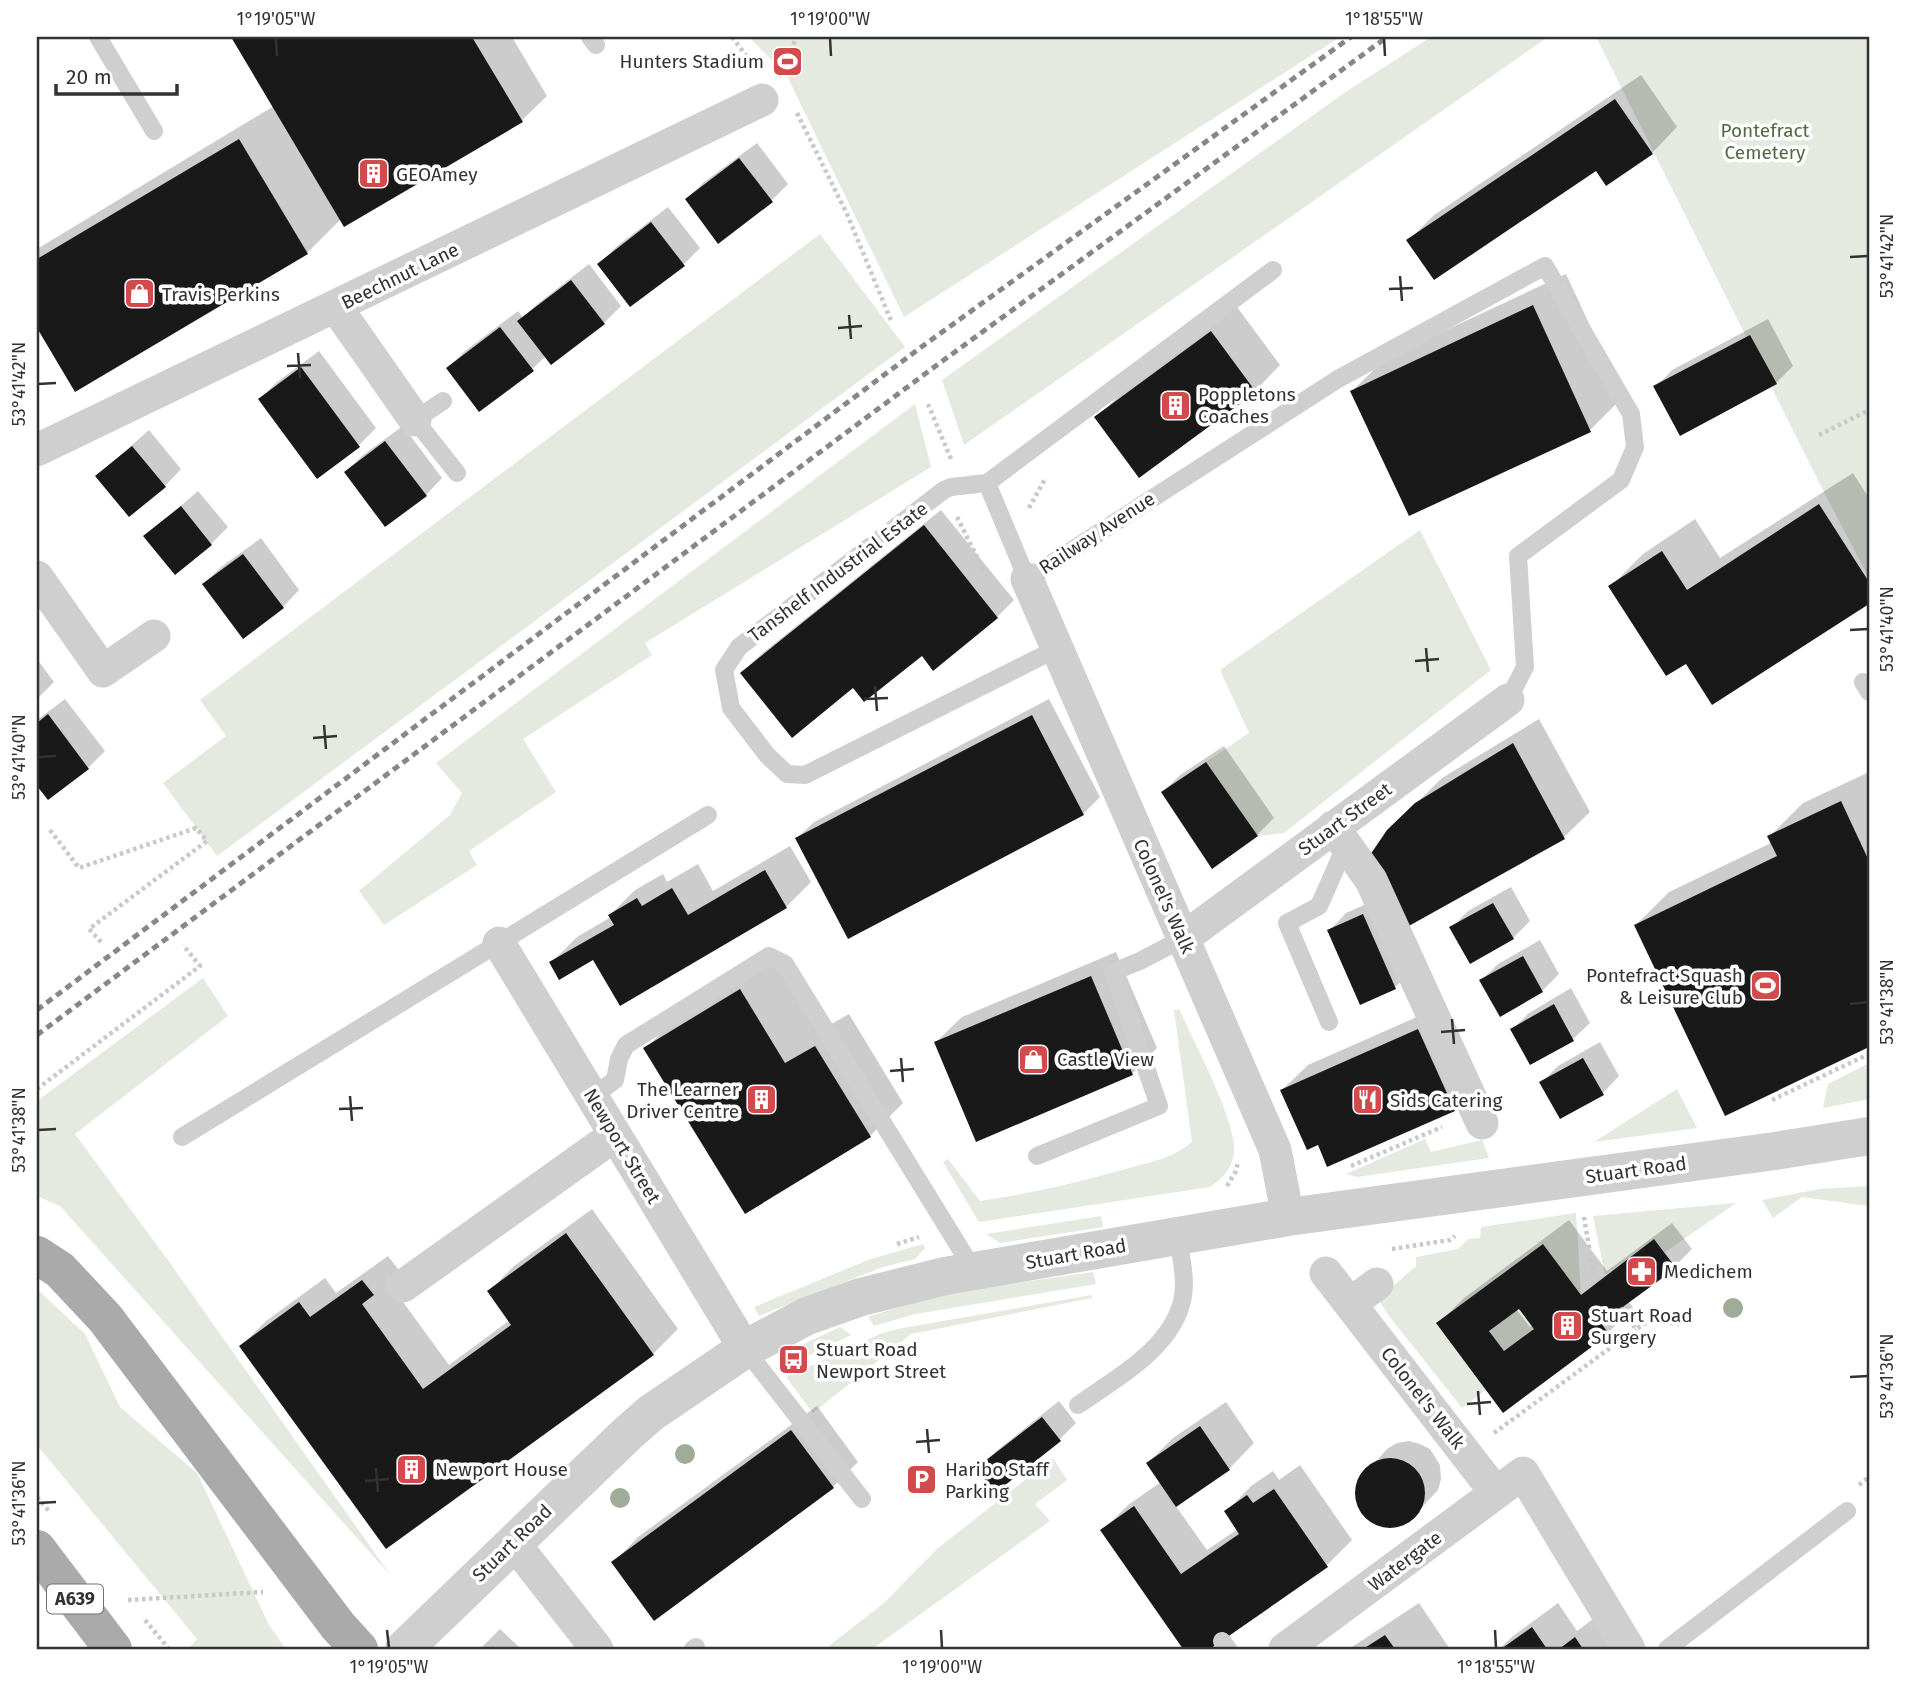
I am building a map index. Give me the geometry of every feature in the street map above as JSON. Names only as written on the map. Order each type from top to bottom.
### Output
[{"type":"main road","points":[[37,1255],[60,1270],[105,1318],[338,1626],[359,1649]]},
{"type":"main road","name":"A639","points":[[37,1549],[113,1649]]},
{"type":"street","name":"Beechnut Lane","points":[[37,450],[762,100]]},
{"type":"street","points":[[336,307],[415,420]]},
{"type":"street","points":[[37,577],[103,671],[154,636]]},
{"type":"street","name":"Colonel's Walk","points":[[1027,579],[1275,1150],[1288,1217]]},
{"type":"street","name":"Stuart Street","points":[[1182,939],[1340,836],[1508,700]]},
{"type":"street","points":[[1340,836],[1371,880],[1480,1118]]},
{"type":"street","name":"Newport Street","points":[[499,943],[745,1349]]},
{"type":"street","points":[[403,1286],[615,1135]]},
{"type":"street","name":"Stuart Road","points":[[404,1649],[513,1542],[652,1413],[745,1349],[818,1312],[862,1297],[972,1270],[1288,1217],[1869,1136]]},
{"type":"street","name":"Colonel's Walk","points":[[1325,1273],[1496,1493]]},
{"type":"street","points":[[1350,1304],[1377,1284]]},
{"type":"street","name":"Watergate","points":[[1285,1649],[1523,1473],[1629,1649]]},
{"type":"street","points":[[513,1542],[597,1649]]},
{"type":"lane","points":[[98,37],[154,131]]},
{"type":"lane","name":"Railway Avenue","points":[[1027,579],[1338,379],[1545,266],[1631,414],[1635,447],[1621,480],[1518,556],[1525,667],[1508,700]]},
{"type":"lane","points":[[1027,579],[987,483],[1272,270]]},
{"type":"lane","points":[[443,401],[415,420],[457,473]]},
{"type":"lane","name":"Tanshelf Industrial Estate","points":[[987,483],[951,486],[944,490],[739,647],[724,670],[731,708],[767,755],[787,774],[805,775],[1056,649]]},
{"type":"lane","points":[[182,1137],[708,815]]},
{"type":"lane","points":[[1329,1022],[1287,923],[1319,906],[1340,836]]},
{"type":"lane","points":[[1037,1156],[1160,1105],[1114,972],[1182,939]]},
{"type":"lane","points":[[592,1097],[615,1080],[619,1059],[626,1045],[769,956],[785,964],[972,1270]]},
{"type":"lane","points":[[1078,1405],[1146,1358],[1163,1340],[1178,1308],[1184,1284],[1178,1236]]},
{"type":"lane","points":[[745,1349],[862,1499]]},
{"type":"lane","points":[[1667,1649],[1847,1511]]},
{"type":"path","points":[[795,109],[847,214],[892,323]]},
{"type":"path","points":[[928,404],[952,461]]},
{"type":"path","points":[[1819,435],[1869,410]]},
{"type":"path","points":[[50,830],[79,868],[195,828],[207,841],[89,929],[101,942]]},
{"type":"path","points":[[37,1089],[200,966],[183,945]]},
{"type":"path","points":[[1772,1100],[1869,1054]]},
{"type":"path","points":[[1350,1166],[1480,1118]]},
{"type":"path","points":[[1584,1217],[1593,1271],[1599,1280]]},
{"type":"path","points":[[1620,1308],[1636,1329]]},
{"type":"path","points":[[1464,1452],[1512,1421],[1649,1321],[1679,1324]]},
{"type":"path","points":[[128,1600],[265,1592],[301,1577]]},
{"type":"green space","points":[[749,37],[1340,37],[904,317],[787,76]]},
{"type":"green space","points":[[1431,37],[1548,37],[964,445],[942,380],[1347,91]]},
{"type":"green space","name":"Pontefract Cemetery","points":[[1596,37],[1869,37],[1869,578],[1828,500]]},
{"type":"green space","points":[[820,234],[905,347],[217,856],[163,783],[226,736],[200,700]]},
{"type":"green space","points":[[915,404],[931,467],[645,643],[652,655],[523,739],[556,792],[469,851],[477,865],[384,925],[359,891],[450,815],[462,793],[436,763]]},
{"type":"green space","points":[[1420,530],[1491,670],[1284,833],[1258,836],[1206,762],[1249,733],[1220,670]]},
{"type":"green space","points":[[203,978],[228,1016],[75,1134],[170,1263],[391,1576],[60,1206],[37,1196],[37,1101]]},
{"type":"green space","points":[[1179,1009],[1229,1121],[1234,1152],[1229,1168],[1223,1176],[1210,1187],[979,1222],[943,1162],[948,1159],[980,1201],[1052,1188],[1150,1163],[1176,1153],[1192,1142],[1174,1010]]},
{"type":"green space","points":[[1869,1063],[1869,1099],[1823,1108],[1828,1084]]},
{"type":"green space","points":[[1677,1089],[1697,1128],[1594,1142]]},
{"type":"green space","points":[[1425,1139],[1431,1152],[1482,1140],[1489,1158],[1357,1177],[1346,1174]]},
{"type":"green space","points":[[1869,1186],[1869,1206],[1802,1197],[1773,1218],[1762,1200],[1819,1189]]},
{"type":"green space","points":[[1736,1203],[1665,1252],[1654,1239],[1605,1275],[1593,1216]]},
{"type":"green space","points":[[1576,1213],[1581,1295],[1543,1244],[1437,1322],[1486,1390],[1462,1408],[1389,1316],[1380,1302],[1385,1293],[1416,1266],[1416,1257],[1458,1249],[1468,1239],[1480,1238],[1481,1227]]},
{"type":"green space","points":[[1101,1216],[1103,1227],[1000,1243],[986,1234]]},
{"type":"green space","points":[[923,1244],[925,1248],[915,1259],[883,1267],[759,1316],[754,1307],[868,1260]]},
{"type":"green space","points":[[1093,1272],[1096,1284],[915,1314],[874,1326],[868,1317],[924,1299],[961,1291]]},
{"type":"green space","points":[[37,1289],[85,1334],[120,1407],[197,1473],[269,1625],[286,1649],[188,1649],[197,1639],[37,1445]]},
{"type":"green space","points":[[1092,1295],[1092,1298],[911,1334],[813,1413],[786,1377],[880,1334],[897,1329]]},
{"type":"green space","points":[[1519,1309],[1534,1329],[1504,1351],[1489,1331]]},
{"type":"green space","points":[[840,1327],[851,1335],[789,1365],[791,1350]]},
{"type":"green space","points":[[1053,1458],[1067,1480],[1035,1504],[1050,1521],[872,1649],[825,1649],[884,1603],[938,1548]]},
{"type":"building","name":"GEOAmey","points":[[231,37],[472,37],[523,122],[344,227]]},
{"type":"building","points":[[1615,99],[1653,154],[1606,186],[1596,171],[1434,280],[1406,240]]},
{"type":"building","name":"Travis Perkins","points":[[239,139],[308,254],[75,392],[37,328],[37,259]]},
{"type":"building","points":[[739,158],[773,202],[718,244],[685,199]]},
{"type":"building","points":[[651,222],[685,266],[630,307],[597,264]]},
{"type":"building","points":[[571,280],[605,324],[551,365],[517,321]]},
{"type":"building","points":[[1533,305],[1591,432],[1409,516],[1350,391]]},
{"type":"building","points":[[500,327],[534,371],[479,412],[446,368]]},
{"type":"building","name":"Poppletons Coaches","points":[[1211,331],[1256,392],[1139,478],[1094,417]]},
{"type":"building","points":[[1750,335],[1777,384],[1680,436],[1653,386]]},
{"type":"building","points":[[301,367],[360,447],[317,479],[258,399]]},
{"type":"building","points":[[385,441],[427,496],[385,527],[344,472]]},
{"type":"building","points":[[132,446],[166,487],[129,517],[95,476]]},
{"type":"building","points":[[1819,504],[1869,582],[1869,604],[1712,705],[1686,664],[1666,676],[1608,586],[1662,551],[1687,590]]},
{"type":"building","points":[[181,506],[212,545],[175,575],[143,536]]},
{"type":"building","points":[[924,525],[998,618],[933,671],[922,656],[864,702],[853,688],[792,738],[740,673]]},
{"type":"building","points":[[243,554],[284,608],[243,639],[202,584]]},
{"type":"building","points":[[48,714],[89,769],[48,800],[37,786],[37,723]]},
{"type":"building","points":[[1032,715],[1084,815],[848,939],[795,838]]},
{"type":"building","points":[[1513,743],[1565,839],[1407,927],[1368,858],[1387,830],[1415,803]]},
{"type":"building","points":[[1206,762],[1258,836],[1212,869],[1161,792]]},
{"type":"building","name":"Pontefract Squash & Leisure Club","points":[[1841,801],[1869,861],[1869,1047],[1725,1116],[1634,925],[1777,856],[1767,836]]},
{"type":"building","points":[[765,870],[787,908],[620,1006],[593,960],[559,980],[549,962],[614,925],[608,915],[637,898],[642,906],[672,888],[688,915]]},
{"type":"building","points":[[1493,903],[1514,939],[1470,964],[1449,927]]},
{"type":"building","points":[[1363,914],[1396,989],[1360,1005],[1327,930]]},
{"type":"building","points":[[1523,956],[1543,992],[1500,1017],[1479,980]]},
{"type":"building","name":"Castle View","points":[[1091,976],[1133,1075],[976,1142],[934,1042]]},
{"type":"building","name":"The Learner Driver Centre","points":[[740,989],[785,1063],[815,1046],[871,1137],[745,1214],[643,1048]]},
{"type":"building","points":[[1554,1004],[1574,1041],[1530,1065],[1510,1029]]},
{"type":"building","name":"Sids Catering","points":[[1418,1029],[1455,1111],[1327,1167],[1318,1145],[1307,1150],[1280,1090]]},
{"type":"building","points":[[1583,1058],[1604,1095],[1560,1119],[1539,1082]]},
{"type":"building","name":"Newport House","points":[[566,1233],[654,1355],[386,1549],[239,1346],[299,1302],[310,1317],[362,1280],[374,1295],[362,1304],[423,1389],[511,1325],[487,1291]]},
{"type":"building","name":"Stuart Road Surgery","points":[[1654,1239],[1676,1268],[1601,1323],[1609,1334],[1503,1413],[1436,1323],[1543,1244],[1581,1295]],"holes":[[[1519,1309],[1534,1329],[1504,1351],[1489,1331]]]},
{"type":"building","points":[[1042,1417],[1061,1441],[995,1493],[976,1468]]},
{"type":"building","points":[[1200,1426],[1230,1470],[1176,1507],[1146,1463]]},
{"type":"building","points":[[791,1430],[834,1488],[654,1621],[611,1562]]},
{"type":"building","points":[[1390,1458],[1415,1468],[1425,1493],[1415,1518],[1390,1528],[1365,1518],[1355,1493],[1365,1468]]},
{"type":"building","points":[[1274,1489],[1328,1567],[1210,1649],[1183,1649],[1100,1530],[1134,1506],[1181,1574],[1239,1534],[1224,1511],[1247,1495],[1253,1503]]},
{"type":"building","points":[[1532,1627],[1547,1649],[1501,1649]]},
{"type":"building","points":[[1385,1635],[1395,1649],[1363,1649]]},
{"type":"building","points":[[1575,1637],[1583,1649],[1559,1649]]},
{"type":"railway","points":[[37,1010],[920,348],[1351,37]]},
{"type":"railway","points":[[37,1035],[937,365],[1387,37]]},
{"type":"place","name":"Hunters Stadium","points":[[787,61]]},
{"type":"place","name":"GEOAmey","points":[[373,174]]},
{"type":"place","name":"Travis Perkins","points":[[139,294]]},
{"type":"place","name":"Poppletons Coaches","points":[[1175,405]]},
{"type":"place","name":"Pontefract Squash & Leisure Club","points":[[1766,986]]},
{"type":"place","name":"Castle View","points":[[1034,1059]]},
{"type":"place","name":"The Learner Driver Centre","points":[[762,1100]]},
{"type":"place","name":"Sids Catering","points":[[1367,1100]]},
{"type":"place","name":"Medichem","points":[[1641,1271]]},
{"type":"place","name":"Stuart Road Surgery","points":[[1568,1326]]},
{"type":"place","name":"Stuart Road Newport Street","points":[[793,1360]]},
{"type":"place","name":"Newport House","points":[[412,1469]]},
{"type":"place","name":"Haribo Staff Parking","points":[[922,1480]]}]
